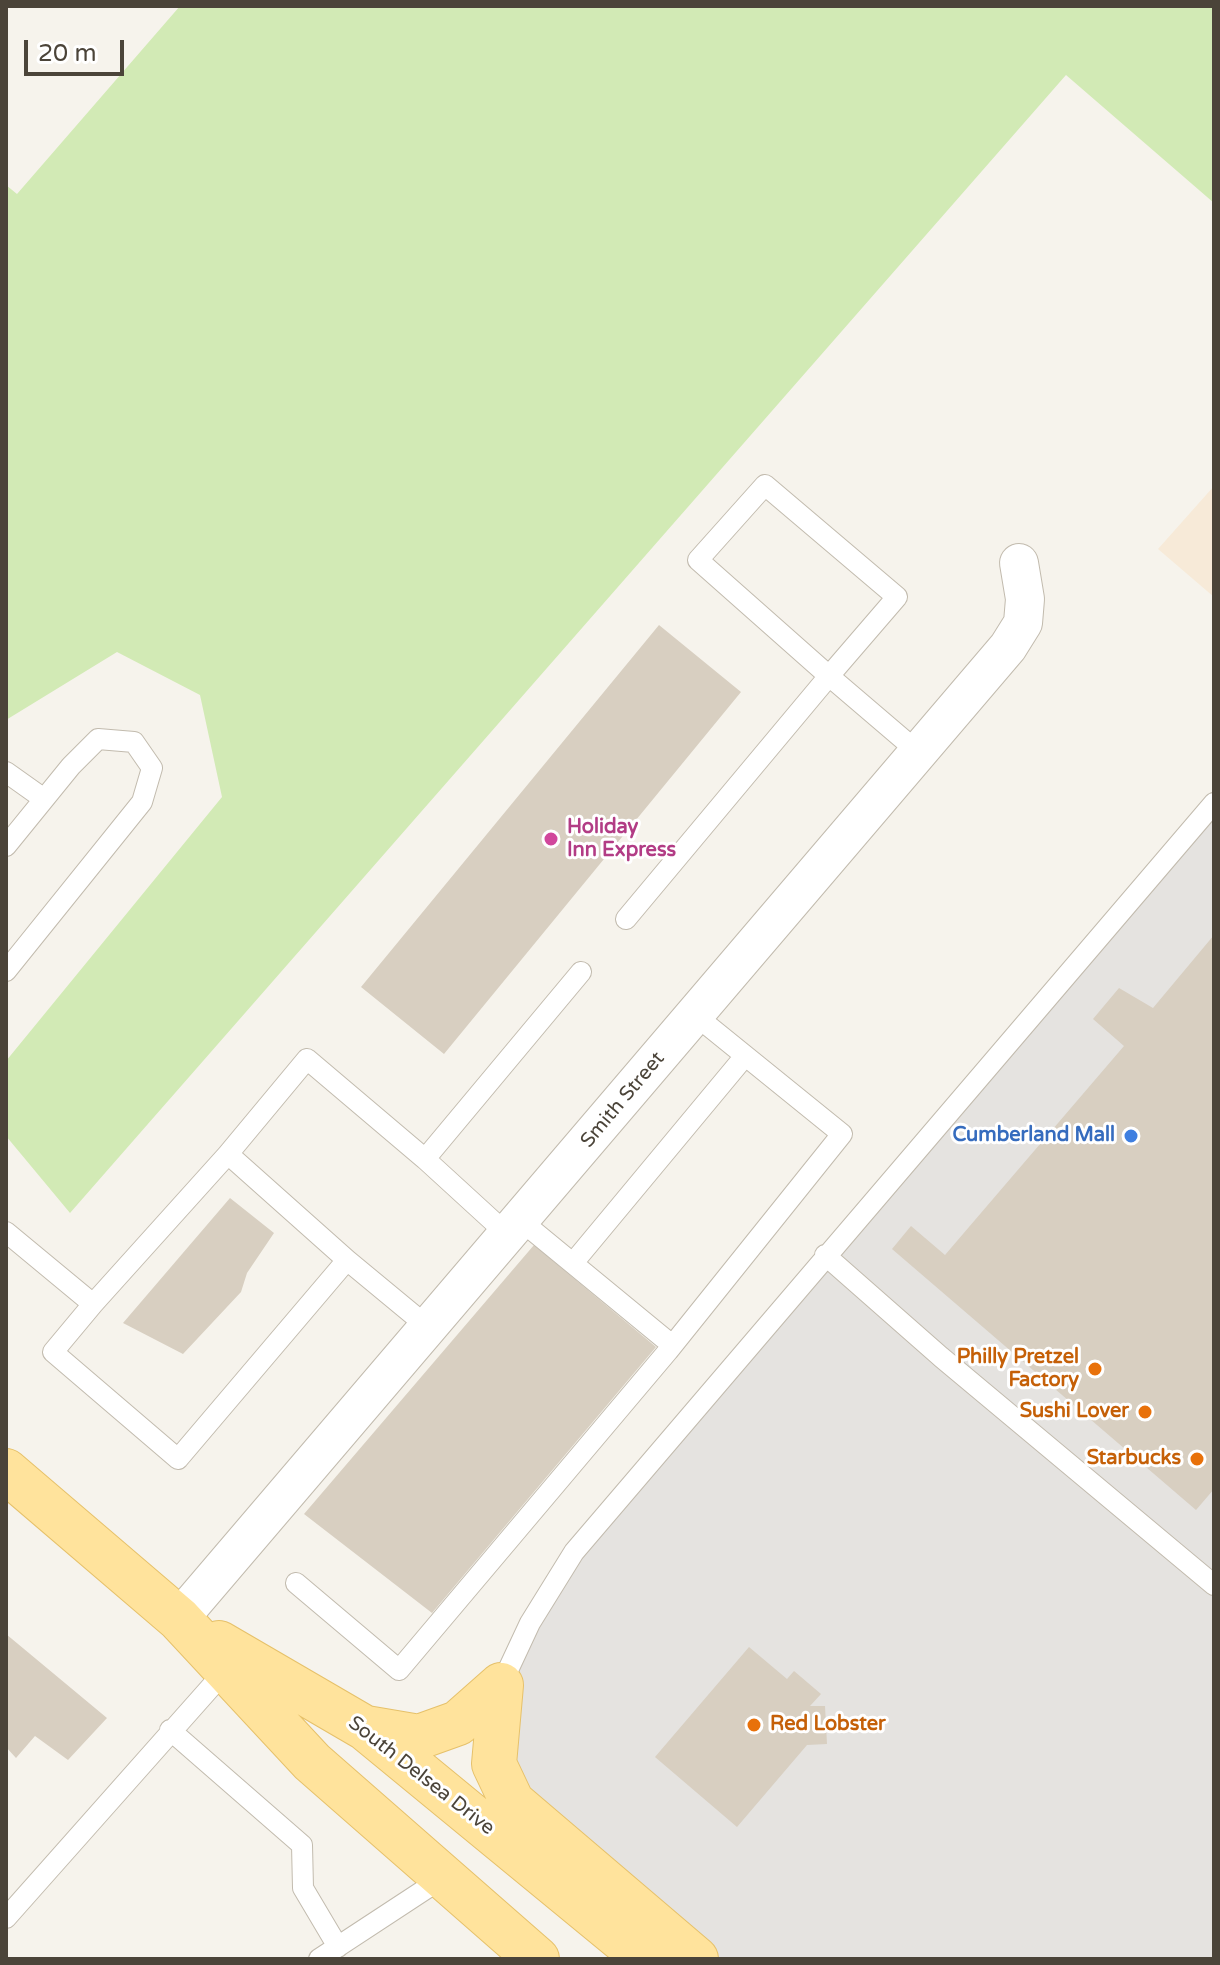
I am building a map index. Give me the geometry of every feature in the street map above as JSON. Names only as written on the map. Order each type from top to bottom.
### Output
[{"type":"main road","name":"South Delsea Drive","points":[[6,1471],[179,1619],[312,1762],[537,1959]]},
{"type":"main road","name":"South Delsea Drive","points":[[179,1619],[365,1728],[646,1959]]},
{"type":"main road","points":[[365,1728],[419,1737],[458,1723],[501,1685]]},
{"type":"main road","points":[[501,1685],[494,1764],[512,1802],[696,1959]]},
{"type":"street","name":"Smith Street","points":[[179,1619],[1008,647],[1023,623],[1025,599],[1019,563]]},
{"type":"lane","points":[[626,919],[829,676],[897,597],[765,485],[698,560],[829,676],[918,752]]},
{"type":"lane","points":[[6,846],[98,739],[134,742],[152,768],[142,802],[6,971]]},
{"type":"lane","points":[[6,772],[44,799]]},
{"type":"lane","points":[[501,1685],[530,1623],[574,1552],[1214,803]]},
{"type":"lane","points":[[425,1159],[581,972]]},
{"type":"lane","points":[[296,1583],[399,1670],[672,1345],[842,1134],[695,1015]]},
{"type":"lane","points":[[573,1263],[745,1056]]},
{"type":"lane","points":[[347,1260],[178,1459],[53,1352],[228,1154],[307,1059],[425,1159],[514,1227],[573,1263],[672,1345]]},
{"type":"lane","points":[[228,1154],[428,1327]]},
{"type":"lane","points":[[8,1238],[93,1304]]},
{"type":"lane","points":[[825,1255],[941,1357],[1211,1577]]},
{"type":"lane","points":[[6,1918],[226,1670]]},
{"type":"lane","points":[[170,1730],[302,1845],[303,1888],[338,1947]]},
{"type":"lane","points":[[319,1959],[444,1877]]},
{"type":"shaded area","points":[[1214,486],[1214,597],[1158,549]]},
{"type":"shaded area","name":"Cumberland Mall","points":[[1214,803],[1214,1959],[717,1959],[494,1764],[501,1685],[574,1552]]},
{"type":"green space","points":[[180,6],[1214,6],[1214,203],[1066,75],[70,1213],[6,1136],[6,1061],[222,797],[200,695],[117,652],[6,720],[6,185],[17,194]]},
{"type":"building","name":"Holiday Inn Express","points":[[659,625],[741,692],[444,1054],[361,987]]},
{"type":"building","name":"Cumberland Mall","points":[[1214,935],[1214,1489],[1196,1510],[892,1249],[911,1226],[945,1255],[1124,1046],[1093,1019],[1119,988],[1153,1008]]},
{"type":"building","points":[[230,1198],[274,1233],[247,1273],[241,1292],[183,1354],[123,1323]]},
{"type":"building","points":[[534,1245],[656,1347],[432,1613],[304,1514]]},
{"type":"building","points":[[6,1634],[107,1718],[68,1760],[35,1736],[16,1758],[6,1747]]},
{"type":"building","name":"Red Lobster","points":[[749,1647],[787,1679],[794,1671],[821,1694],[810,1706],[825,1706],[827,1744],[807,1745],[737,1827],[655,1757]]},
{"type":"place","name":"Holiday Inn Express","points":[[551,839]]},
{"type":"place","name":"Cumberland Mall","points":[[1131,1136]]},
{"type":"place","name":"Philly Pretzel Factory","points":[[1095,1369]]},
{"type":"place","name":"Sushi Lover","points":[[1145,1412]]},
{"type":"place","name":"Starbucks","points":[[1197,1459]]},
{"type":"place","name":"Red Lobster","points":[[754,1725]]}]
